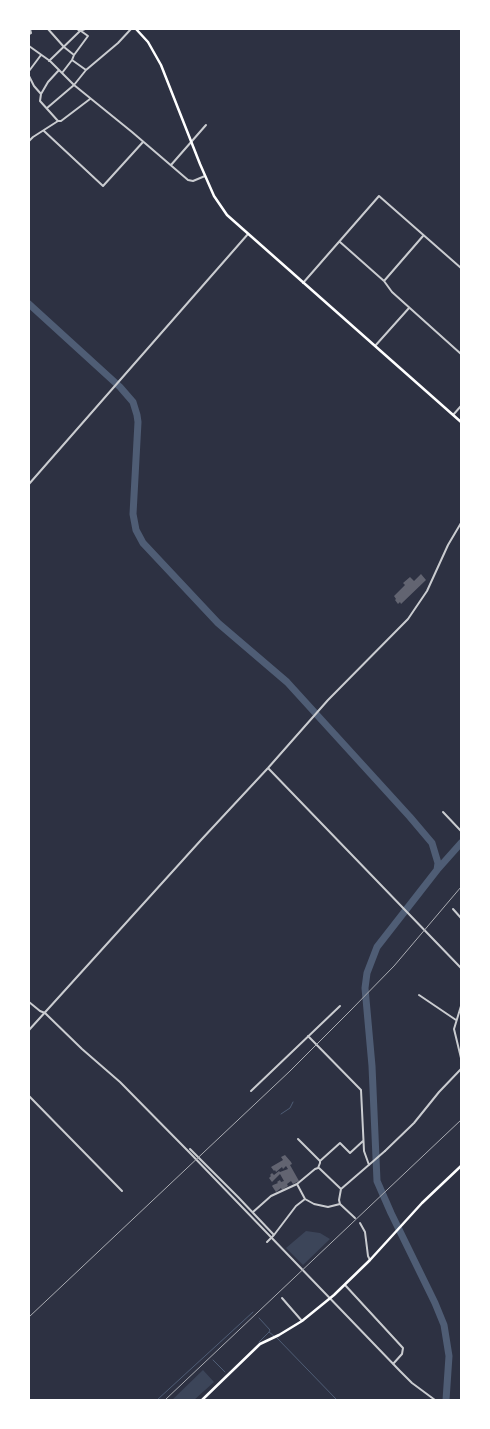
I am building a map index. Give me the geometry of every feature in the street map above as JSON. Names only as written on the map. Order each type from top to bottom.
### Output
[{"type":"main road","points":[[136,29],[148,42],[161,65],[205,176],[214,196],[224,211],[461,422]]},
{"type":"main road","points":[[202,1400],[260,1344],[278,1336],[302,1320],[345,1285],[422,1203],[461,1166]]},
{"type":"street","points":[[29,34],[30,29]]},
{"type":"street","points":[[48,29],[74,55]]},
{"type":"street","points":[[62,73],[88,36],[77,29]]},
{"type":"street","points":[[49,60],[85,29]]},
{"type":"street","points":[[47,108],[74,85],[86,70],[118,43],[131,29]]},
{"type":"street","points":[[29,46],[49,60],[90,99],[188,180],[193,181],[205,176]]},
{"type":"street","points":[[29,70],[41,55]]},
{"type":"street","points":[[72,60],[86,70]]},
{"type":"street","points":[[58,121],[40,101],[41,94],[48,82],[59,70]]},
{"type":"street","points":[[29,76],[41,94]]},
{"type":"street","points":[[29,142],[33,137],[58,121],[61,122],[90,99]]},
{"type":"street","points":[[171,165],[206,125]]},
{"type":"street","points":[[44,131],[103,186],[143,142]]},
{"type":"street","points":[[304,283],[379,196],[461,268]]},
{"type":"street","points":[[29,484],[248,234]]},
{"type":"street","points":[[384,281],[424,236]]},
{"type":"street","points":[[339,242],[384,281],[392,292],[461,354]]},
{"type":"street","points":[[375,346],[410,308]]},
{"type":"street","points":[[453,415],[461,406]]},
{"type":"street","points":[[29,1030],[268,768],[313,716],[408,619],[427,591],[448,545],[461,523]]},
{"type":"street","points":[[268,768],[461,968]]},
{"type":"street","points":[[443,812],[461,831]]},
{"type":"street","points":[[453,910],[461,918]]},
{"type":"street","points":[[419,995],[457,1020]]},
{"type":"street","points":[[29,1002],[40,1011],[45,1012],[82,1049],[120,1082],[366,1337],[412,1383],[435,1400]]},
{"type":"street","points":[[251,1092],[340,1006]]},
{"type":"street","points":[[461,1006],[454,1029],[461,1058]]},
{"type":"street","points":[[308,1036],[361,1090],[363,1141],[365,1156],[369,1165]]},
{"type":"street","points":[[340,1204],[341,1188],[385,1151],[414,1123],[461,1069]]},
{"type":"street","points":[[29,1096],[122,1191]]},
{"type":"street","points":[[298,1138],[320,1162]]},
{"type":"street","points":[[252,1212],[271,1196],[298,1184],[315,1168],[318,1168],[320,1162],[340,1143],[350,1153],[363,1141]]},
{"type":"street","points":[[190,1149],[274,1235]]},
{"type":"street","points":[[318,1168],[341,1188]]},
{"type":"street","points":[[298,1184],[305,1199],[319,1206],[328,1207],[340,1204]]},
{"type":"street","points":[[267,1242],[290,1213],[305,1199]]},
{"type":"street","points":[[340,1204],[355,1218]]},
{"type":"street","points":[[360,1223],[365,1232],[370,1260]]},
{"type":"street","points":[[345,1285],[402,1346],[404,1351],[394,1364]]},
{"type":"street","points":[[282,1298],[302,1320]]},
{"type":"shaded area","points":[[306,1231],[320,1233],[330,1239],[303,1265],[286,1248]]},
{"type":"shaded area","points":[[203,1370],[214,1382],[194,1400],[172,1400]]},
{"type":"building","points":[[421,574],[426,580],[401,604],[400,602],[398,604],[394,596],[405,585],[403,583],[410,577],[414,581]]},
{"type":"building","points":[[285,1155],[291,1162],[292,1164],[290,1165],[299,1181],[293,1184],[291,1181],[287,1184],[288,1186],[276,1192],[272,1186],[280,1180],[281,1182],[284,1181],[280,1174],[272,1182],[269,1178],[270,1175],[288,1169],[286,1166],[283,1169],[282,1167],[276,1172],[271,1167],[283,1160],[281,1157]]},
{"type":"waterway","points":[[29,304],[120,387],[133,402],[138,422],[133,514],[136,530],[143,543],[218,623],[287,682],[410,817],[432,843],[438,863],[437,870]]},
{"type":"waterway","points":[[446,1400],[449,1356],[444,1325],[377,1181],[372,1066],[365,988],[367,973],[377,947],[437,870],[461,843]]},
{"type":"waterway","points":[[281,1114],[290,1108],[293,1102]]},
{"type":"waterway","points":[[157,1400],[253,1312]]},
{"type":"waterway","points":[[259,1318],[274,1336]]},
{"type":"waterway","points":[[259,1342],[269,1332]]},
{"type":"waterway","points":[[277,1338],[337,1400]]},
{"type":"waterway","points":[[213,1360],[225,1372]]},
{"type":"railway","points":[[29,1317],[290,1071],[394,966],[461,887]]},
{"type":"railway","points":[[165,1400],[461,1120]]}]
